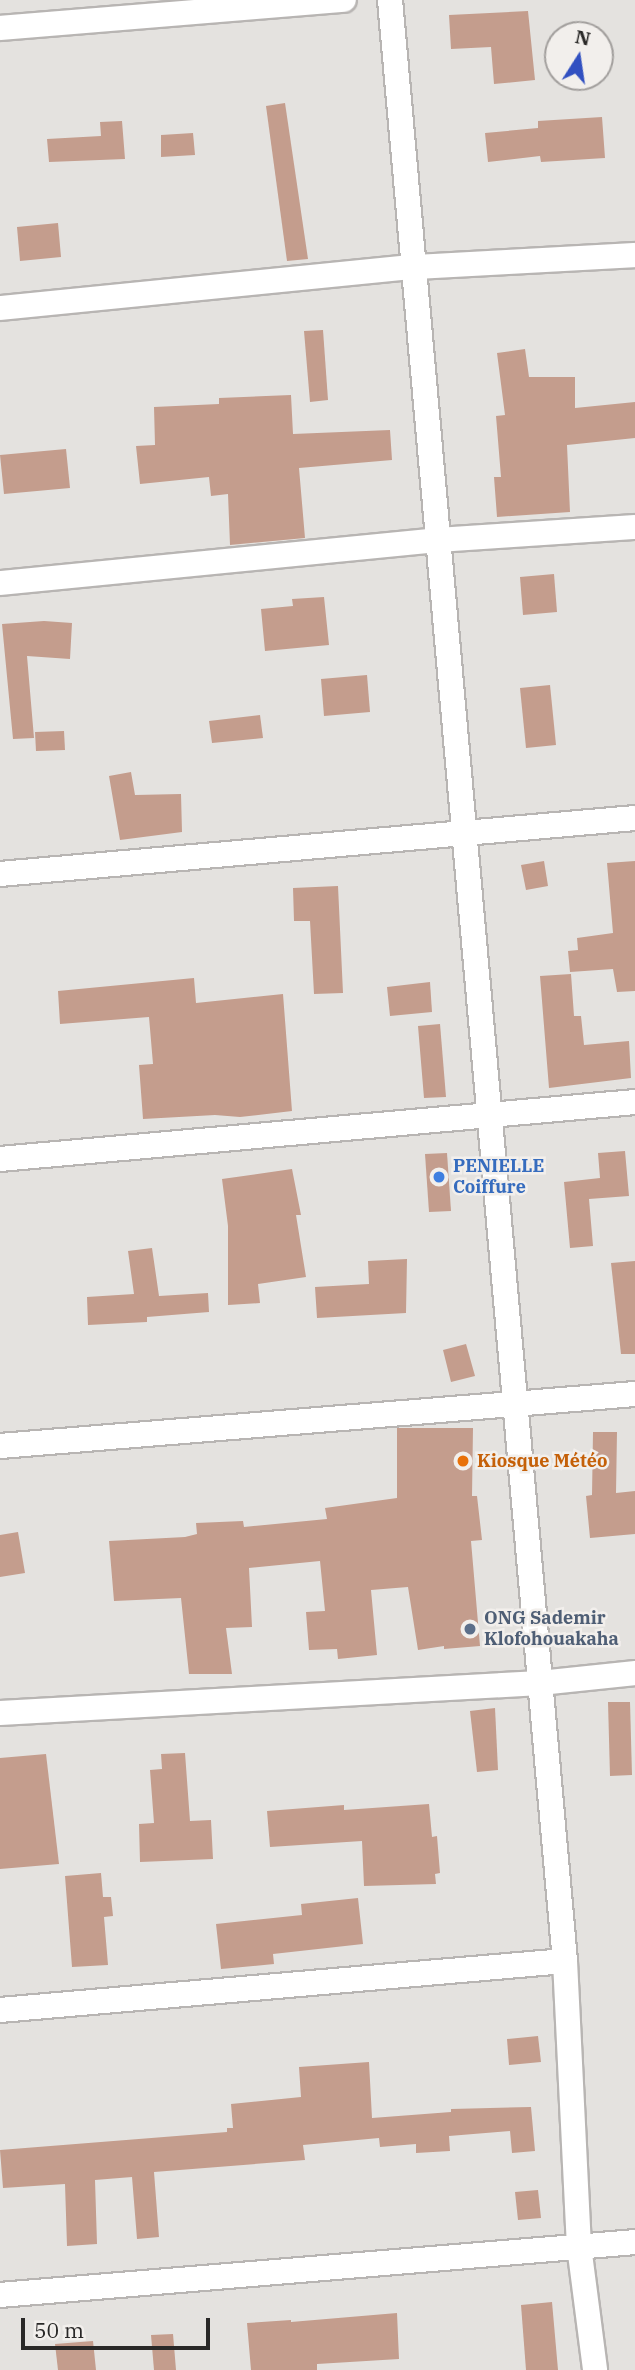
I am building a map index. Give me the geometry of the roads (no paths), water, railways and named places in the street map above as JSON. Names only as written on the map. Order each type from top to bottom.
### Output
[{"type":"street","points":[[0,28],[344,0]]},
{"type":"street","points":[[390,0],[565,1961],[579,2246],[594,2370]]},
{"type":"street","points":[[0,308],[414,267],[635,255]]},
{"type":"street","points":[[0,583],[438,540],[635,527]]},
{"type":"street","points":[[0,874],[635,818]]},
{"type":"street","points":[[0,1159],[489,1112],[635,1102]]},
{"type":"street","points":[[0,1446],[515,1406],[635,1394]]},
{"type":"street","points":[[0,1713],[540,1684],[635,1673]]},
{"type":"street","points":[[0,2010],[565,1961]]},
{"type":"street","points":[[0,2295],[635,2242]]},
{"type":"place","name":"PENIELLE Coiffure","points":[[439,1177]]},
{"type":"place","name":"Kiosque Météo","points":[[463,1461]]},
{"type":"place","name":"ONG Sademir Klofohouakaha","points":[[470,1629]]}]
